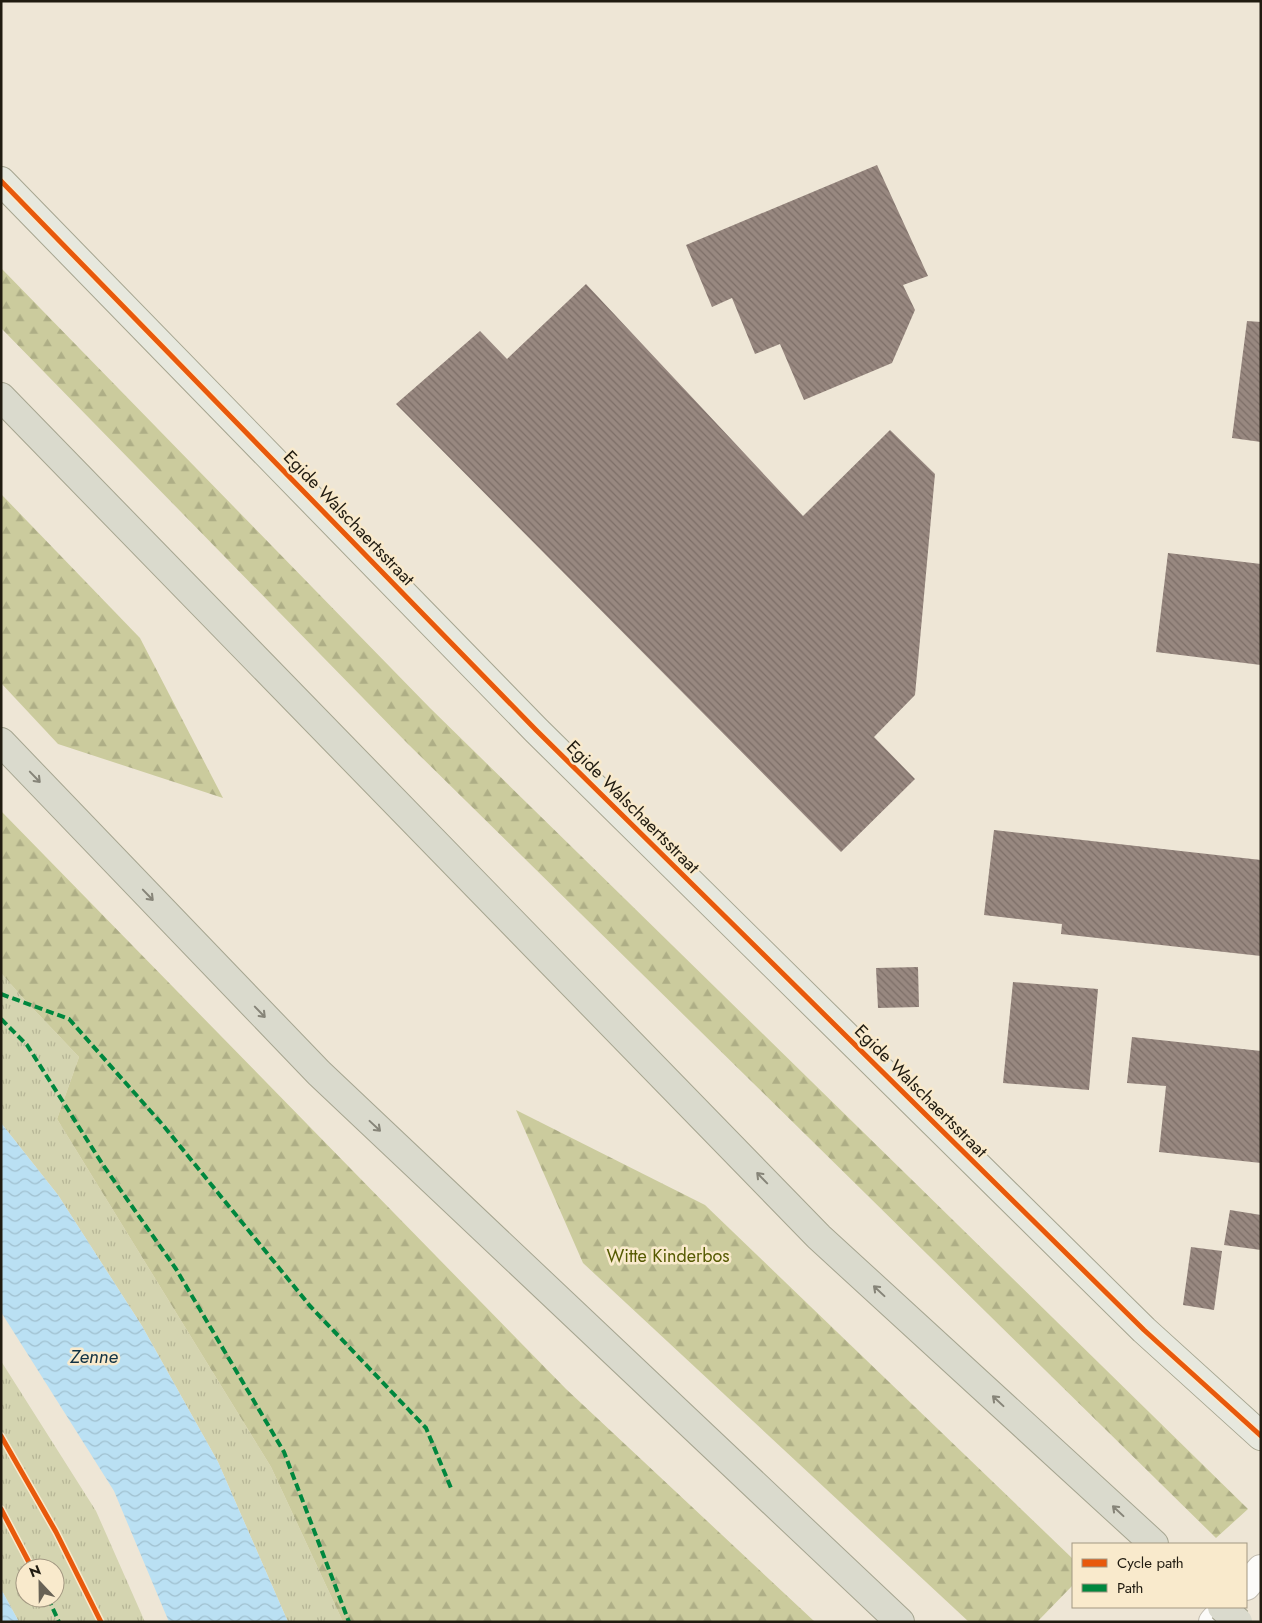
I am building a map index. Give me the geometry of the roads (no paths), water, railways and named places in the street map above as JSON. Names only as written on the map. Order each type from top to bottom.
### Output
[{"type":"highway","points":[[1,397],[819,1237],[1153,1543]]},
{"type":"highway","points":[[1,742],[319,1073],[900,1622]]},
{"type":"highway","points":[[1223,1608],[1238,1622]]},
{"type":"main road","name":"Egide Walschaertsstraat","points":[[1,181],[536,730],[1144,1330],[1261,1436]]},
{"type":"street","points":[[1247,1585],[1261,1569]]},
{"type":"street","points":[[1213,1622],[1225,1608]]},
{"type":"water","name":"Zenne","points":[[1,1123],[58,1195],[142,1326],[218,1462],[288,1622],[169,1622],[114,1491],[1,1312]]},
{"type":"water","points":[[1,1589],[19,1622],[1,1622]]},
{"type":"park label","name":"Witte Kinderbos","points":[[668,1256]]}]
